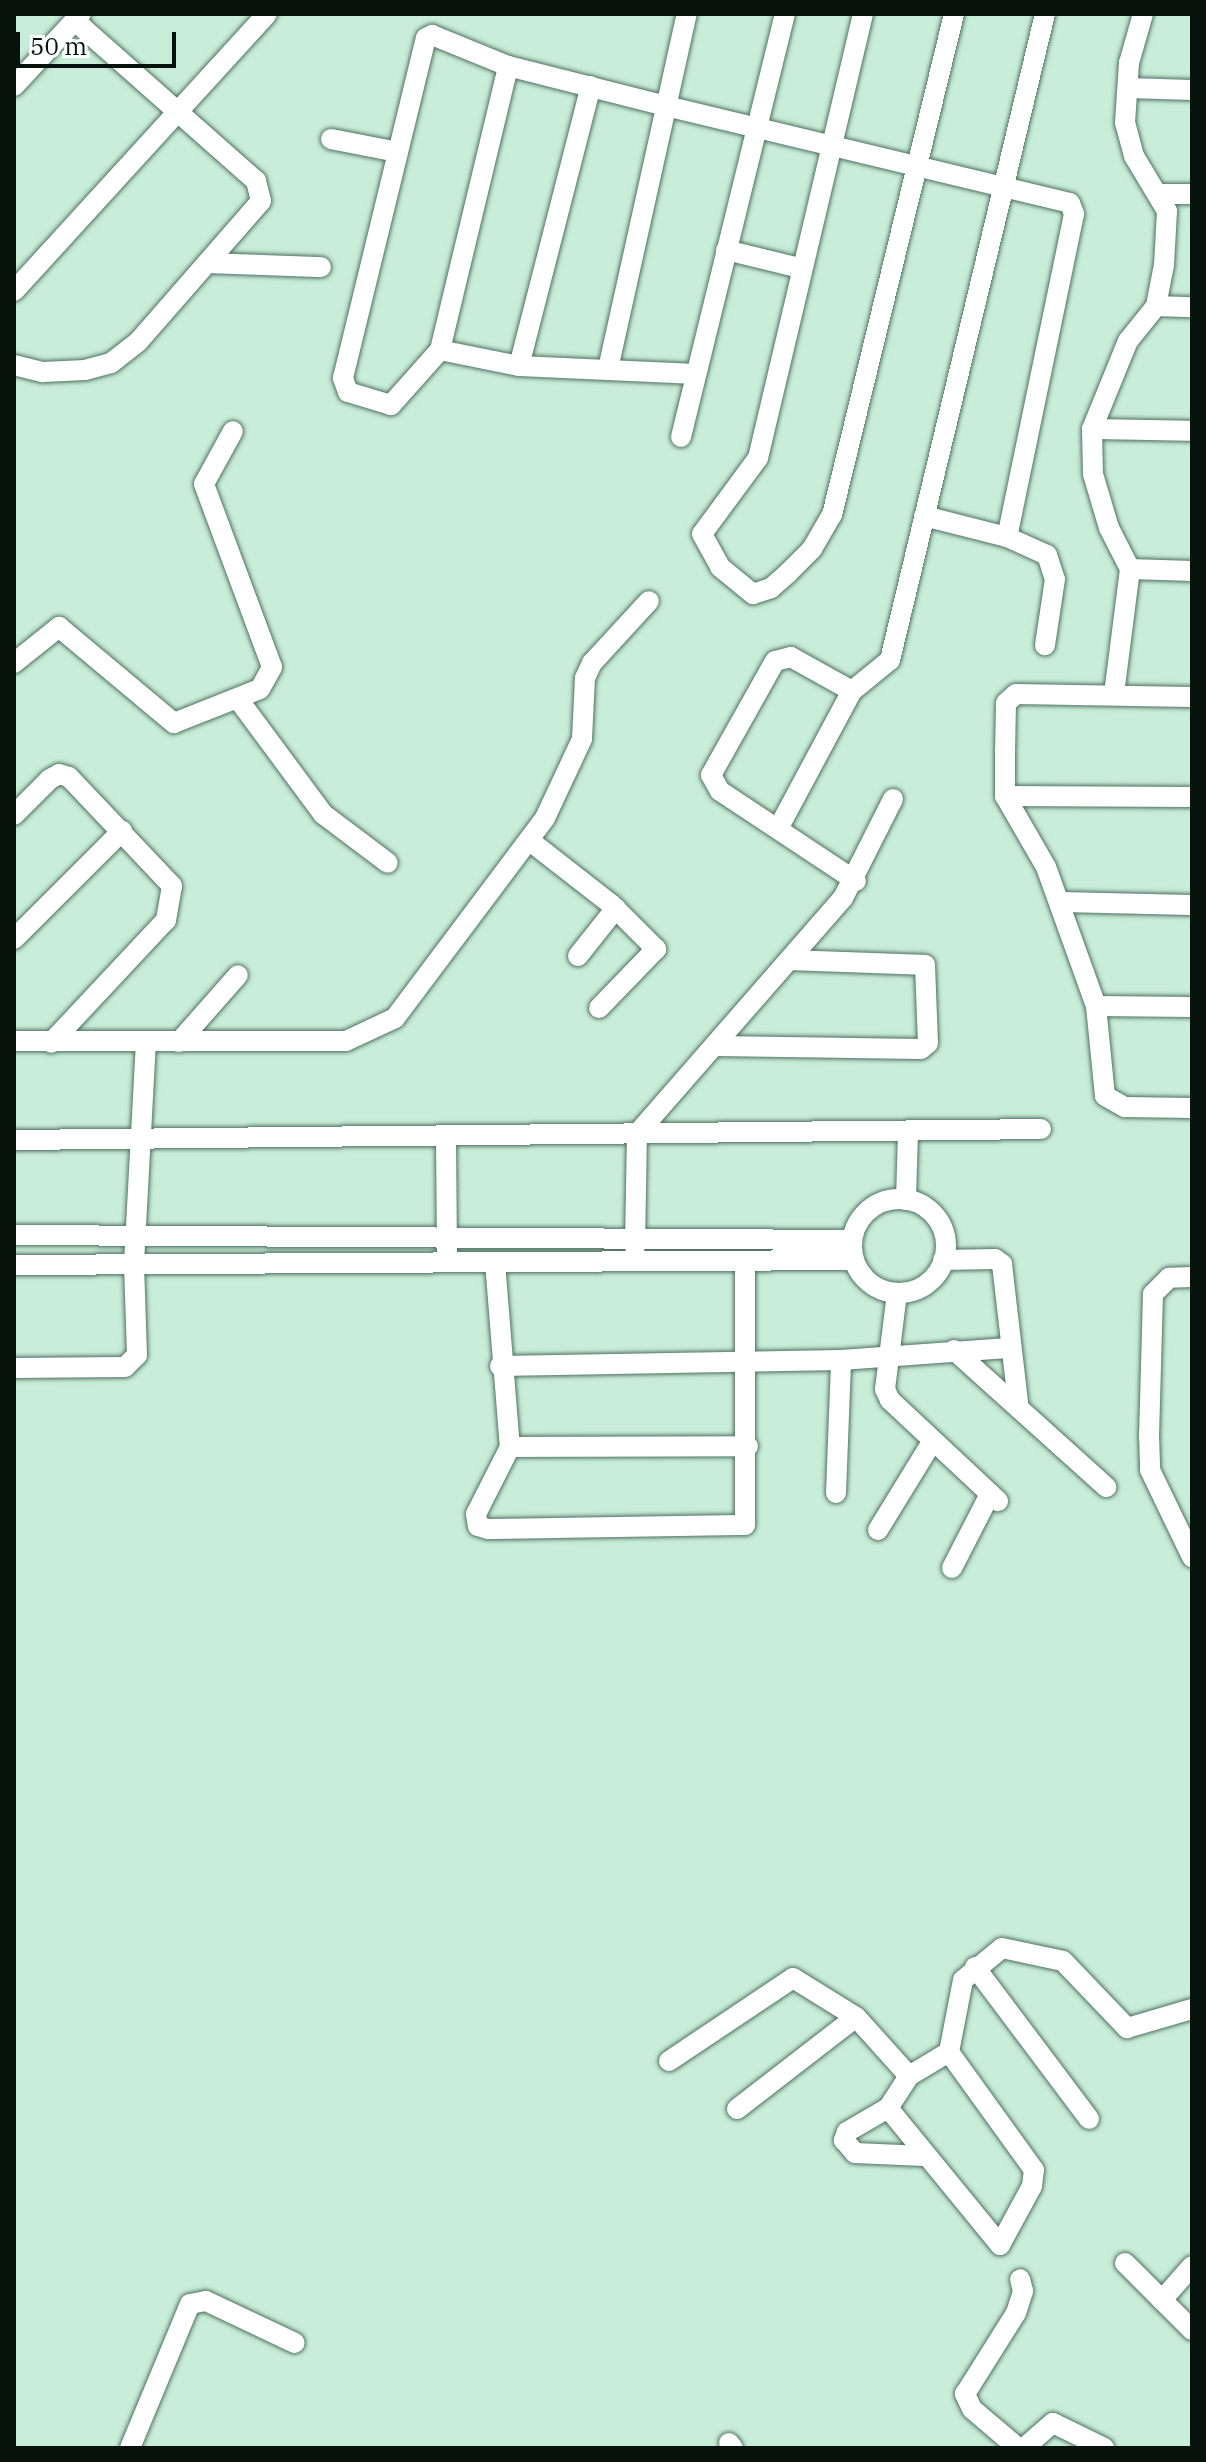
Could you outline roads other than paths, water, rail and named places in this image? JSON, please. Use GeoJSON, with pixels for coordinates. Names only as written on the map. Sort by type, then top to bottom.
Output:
{"type":"FeatureCollection","features":[{"type":"Feature","properties":{"kind":"street"},"geometry":{"type":"LineString","coordinates":[[14,291],[267,14]]}},
{"type":"Feature","properties":{"kind":"street"},"geometry":{"type":"LineString","coordinates":[[608,369],[687,14]]}},
{"type":"Feature","properties":{"kind":"street"},"geometry":{"type":"LineString","coordinates":[[681,437],[785,14]]}},
{"type":"Feature","properties":{"kind":"street"},"geometry":{"type":"LineString","coordinates":[[863,14],[800,268],[758,458],[702,534],[720,567],[753,594],[771,588],[788,573],[812,549],[832,515],[954,14]]}},
{"type":"Feature","properties":{"kind":"street"},"geometry":{"type":"LineString","coordinates":[[779,827],[852,691],[890,660],[1045,14]]}},
{"type":"Feature","properties":{"kind":"street"},"geometry":{"type":"LineString","coordinates":[[1114,694],[1130,569],[1109,528],[1093,474],[1092,429],[1128,341],[1156,306],[1167,229],[1159,194],[1127,139],[1128,88],[1143,14]]}},
{"type":"Feature","properties":{"kind":"street"},"geometry":{"type":"LineString","coordinates":[[14,86],[78,17],[263,192],[254,213],[210,263],[138,342],[111,363],[43,372],[14,365]]}},
{"type":"Feature","properties":{"kind":"street"},"geometry":{"type":"LineString","coordinates":[[508,66],[440,350],[391,405],[355,397],[344,387],[426,38],[432,35],[508,66],[916,167],[1066,200],[1074,209],[1007,537]]}},
{"type":"Feature","properties":{"kind":"street"},"geometry":{"type":"LineString","coordinates":[[519,366],[591,86]]}},
{"type":"Feature","properties":{"kind":"street"},"geometry":{"type":"LineString","coordinates":[[1128,88],[1192,90]]}},
{"type":"Feature","properties":{"kind":"street"},"geometry":{"type":"LineString","coordinates":[[331,139],[398,152]]}},
{"type":"Feature","properties":{"kind":"street"},"geometry":{"type":"LineString","coordinates":[[1159,194],[1192,194]]}},
{"type":"Feature","properties":{"kind":"street"},"geometry":{"type":"LineString","coordinates":[[726,250],[800,268]]}},
{"type":"Feature","properties":{"kind":"street"},"geometry":{"type":"LineString","coordinates":[[210,263],[321,267]]}},
{"type":"Feature","properties":{"kind":"street"},"geometry":{"type":"LineString","coordinates":[[1156,306],[1192,307]]}},
{"type":"Feature","properties":{"kind":"street"},"geometry":{"type":"LineString","coordinates":[[440,350],[519,366],[696,374]]}},
{"type":"Feature","properties":{"kind":"street"},"geometry":{"type":"LineString","coordinates":[[1092,429],[1192,431]]}},
{"type":"Feature","properties":{"kind":"street"},"geometry":{"type":"LineString","coordinates":[[14,663],[59,627],[166,719],[184,722],[260,689],[272,667],[204,484],[233,431]]}},
{"type":"Feature","properties":{"kind":"street"},"geometry":{"type":"LineString","coordinates":[[924,516],[1007,537],[1047,555],[1053,566],[1045,645]]}},
{"type":"Feature","properties":{"kind":"street"},"geometry":{"type":"LineString","coordinates":[[1130,569],[1192,571]]}},
{"type":"Feature","properties":{"kind":"street"},"geometry":{"type":"LineString","coordinates":[[14,1041],[346,1041],[395,1018],[530,841],[582,739],[585,678],[592,663],[649,601]]}},
{"type":"Feature","properties":{"kind":"street"},"geometry":{"type":"LineString","coordinates":[[852,691],[791,657],[775,661],[711,775],[716,787],[856,881]]}},
{"type":"Feature","properties":{"kind":"street"},"geometry":{"type":"LineString","coordinates":[[1192,697],[1029,693],[1010,698],[1005,796],[1060,902],[1096,1006],[1100,1074],[1112,1104],[1192,1108]]}},
{"type":"Feature","properties":{"kind":"street"},"geometry":{"type":"LineString","coordinates":[[238,699],[323,814],[388,863]]}},
{"type":"Feature","properties":{"kind":"street"},"geometry":{"type":"LineString","coordinates":[[14,815],[59,774],[69,777],[172,886],[166,920],[51,1043]]}},
{"type":"Feature","properties":{"kind":"street"},"geometry":{"type":"LineString","coordinates":[[1005,796],[1192,797]]}},
{"type":"Feature","properties":{"kind":"street"},"geometry":{"type":"LineString","coordinates":[[636,1263],[637,1134],[791,960],[856,881],[893,799]]}},
{"type":"Feature","properties":{"kind":"street"},"geometry":{"type":"LineString","coordinates":[[14,939],[122,831]]}},
{"type":"Feature","properties":{"kind":"street"},"geometry":{"type":"LineString","coordinates":[[530,841],[616,908],[656,949],[599,1008]]}},
{"type":"Feature","properties":{"kind":"street"},"geometry":{"type":"LineString","coordinates":[[1060,902],[1192,905]]}},
{"type":"Feature","properties":{"kind":"street"},"geometry":{"type":"LineString","coordinates":[[578,956],[616,908]]}},
{"type":"Feature","properties":{"kind":"street"},"geometry":{"type":"LineString","coordinates":[[715,1046],[921,1049],[928,1043],[925,965],[791,960]]}},
{"type":"Feature","properties":{"kind":"street"},"geometry":{"type":"LineString","coordinates":[[179,1042],[238,975]]}},
{"type":"Feature","properties":{"kind":"street"},"geometry":{"type":"LineString","coordinates":[[1096,1006],[1192,1007]]}},
{"type":"Feature","properties":{"kind":"street"},"geometry":{"type":"LineString","coordinates":[[14,1368],[125,1367],[134,1361],[138,1348],[134,1263],[138,1142],[146,1042]]}},
{"type":"Feature","properties":{"kind":"street"},"geometry":{"type":"LineString","coordinates":[[14,1140],[138,1142],[1041,1129]]}},
{"type":"Feature","properties":{"kind":"street"},"geometry":{"type":"LineString","coordinates":[[906,1200],[908,1131]]}},
{"type":"Feature","properties":{"kind":"street"},"geometry":{"type":"LineString","coordinates":[[446,1138],[447,1260]]}},
{"type":"Feature","properties":{"kind":"street"},"geometry":{"type":"LineString","coordinates":[[906,1200],[934,1213],[944,1231],[943,1260],[923,1287],[897,1293],[881,1290],[864,1279],[852,1250],[859,1220],[875,1205],[906,1200]]}},
{"type":"Feature","properties":{"kind":"street"},"geometry":{"type":"LineString","coordinates":[[14,1235],[448,1239],[635,1237],[852,1250]]}},
{"type":"Feature","properties":{"kind":"street"},"geometry":{"type":"LineString","coordinates":[[14,1265],[447,1260],[745,1262],[852,1250]]}},
{"type":"Feature","properties":{"kind":"street"},"geometry":{"type":"LineString","coordinates":[[943,1260],[1000,1262],[1018,1403]]}},
{"type":"Feature","properties":{"kind":"street"},"geometry":{"type":"LineString","coordinates":[[495,1262],[500,1366],[510,1447],[476,1514],[481,1528],[737,1529],[745,1525],[748,1512],[745,1262]]}},
{"type":"Feature","properties":{"kind":"street"},"geometry":{"type":"LineString","coordinates":[[1192,1277],[1169,1278],[1153,1294],[1149,1435],[1150,1470],[1192,1557]]}},
{"type":"Feature","properties":{"kind":"street"},"geometry":{"type":"LineString","coordinates":[[897,1293],[893,1355],[885,1389],[890,1400],[994,1498],[952,1568]]}},
{"type":"Feature","properties":{"kind":"street"},"geometry":{"type":"LineString","coordinates":[[500,1366],[841,1360],[1009,1348]]}},
{"type":"Feature","properties":{"kind":"street"},"geometry":{"type":"LineString","coordinates":[[954,1350],[1018,1403],[1106,1487]]}},
{"type":"Feature","properties":{"kind":"street"},"geometry":{"type":"LineString","coordinates":[[836,1493],[841,1360]]}},
{"type":"Feature","properties":{"kind":"street"},"geometry":{"type":"LineString","coordinates":[[878,1530],[932,1442]]}},
{"type":"Feature","properties":{"kind":"street"},"geometry":{"type":"LineString","coordinates":[[510,1447],[748,1446]]}},
{"type":"Feature","properties":{"kind":"street"},"geometry":{"type":"LineString","coordinates":[[888,2108],[924,2156],[1000,2245],[1032,2186],[1034,2170],[949,2052],[963,1980],[975,1967],[1002,1948],[1059,1959],[1127,2028],[1192,2009]]}},
{"type":"Feature","properties":{"kind":"street"},"geometry":{"type":"LineString","coordinates":[[975,1967],[1089,2119]]}},
{"type":"Feature","properties":{"kind":"street"},"geometry":{"type":"LineString","coordinates":[[669,2061],[793,1978],[856,2017],[909,2076]]}},
{"type":"Feature","properties":{"kind":"street"},"geometry":{"type":"LineString","coordinates":[[737,2109],[856,2017]]}},
{"type":"Feature","properties":{"kind":"street"},"geometry":{"type":"LineString","coordinates":[[924,2156],[855,2153],[846,2146],[847,2132],[888,2108],[909,2076],[949,2052]]}},
{"type":"Feature","properties":{"kind":"street"},"geometry":{"type":"LineString","coordinates":[[1125,2263],[1192,2330]]}},
{"type":"Feature","properties":{"kind":"street"},"geometry":{"type":"LineString","coordinates":[[1162,2300],[1192,2266]]}},
{"type":"Feature","properties":{"kind":"street"},"geometry":{"type":"LineString","coordinates":[[1018,2448],[972,2409],[965,2394],[1016,2313],[1023,2291],[1020,2279]]}},
{"type":"Feature","properties":{"kind":"street"},"geometry":{"type":"LineString","coordinates":[[130,2448],[190,2304],[206,2301],[295,2343]]}},
{"type":"Feature","properties":{"kind":"street"},"geometry":{"type":"LineString","coordinates":[[1024,2448],[1053,2423],[1104,2448]]}}]}
